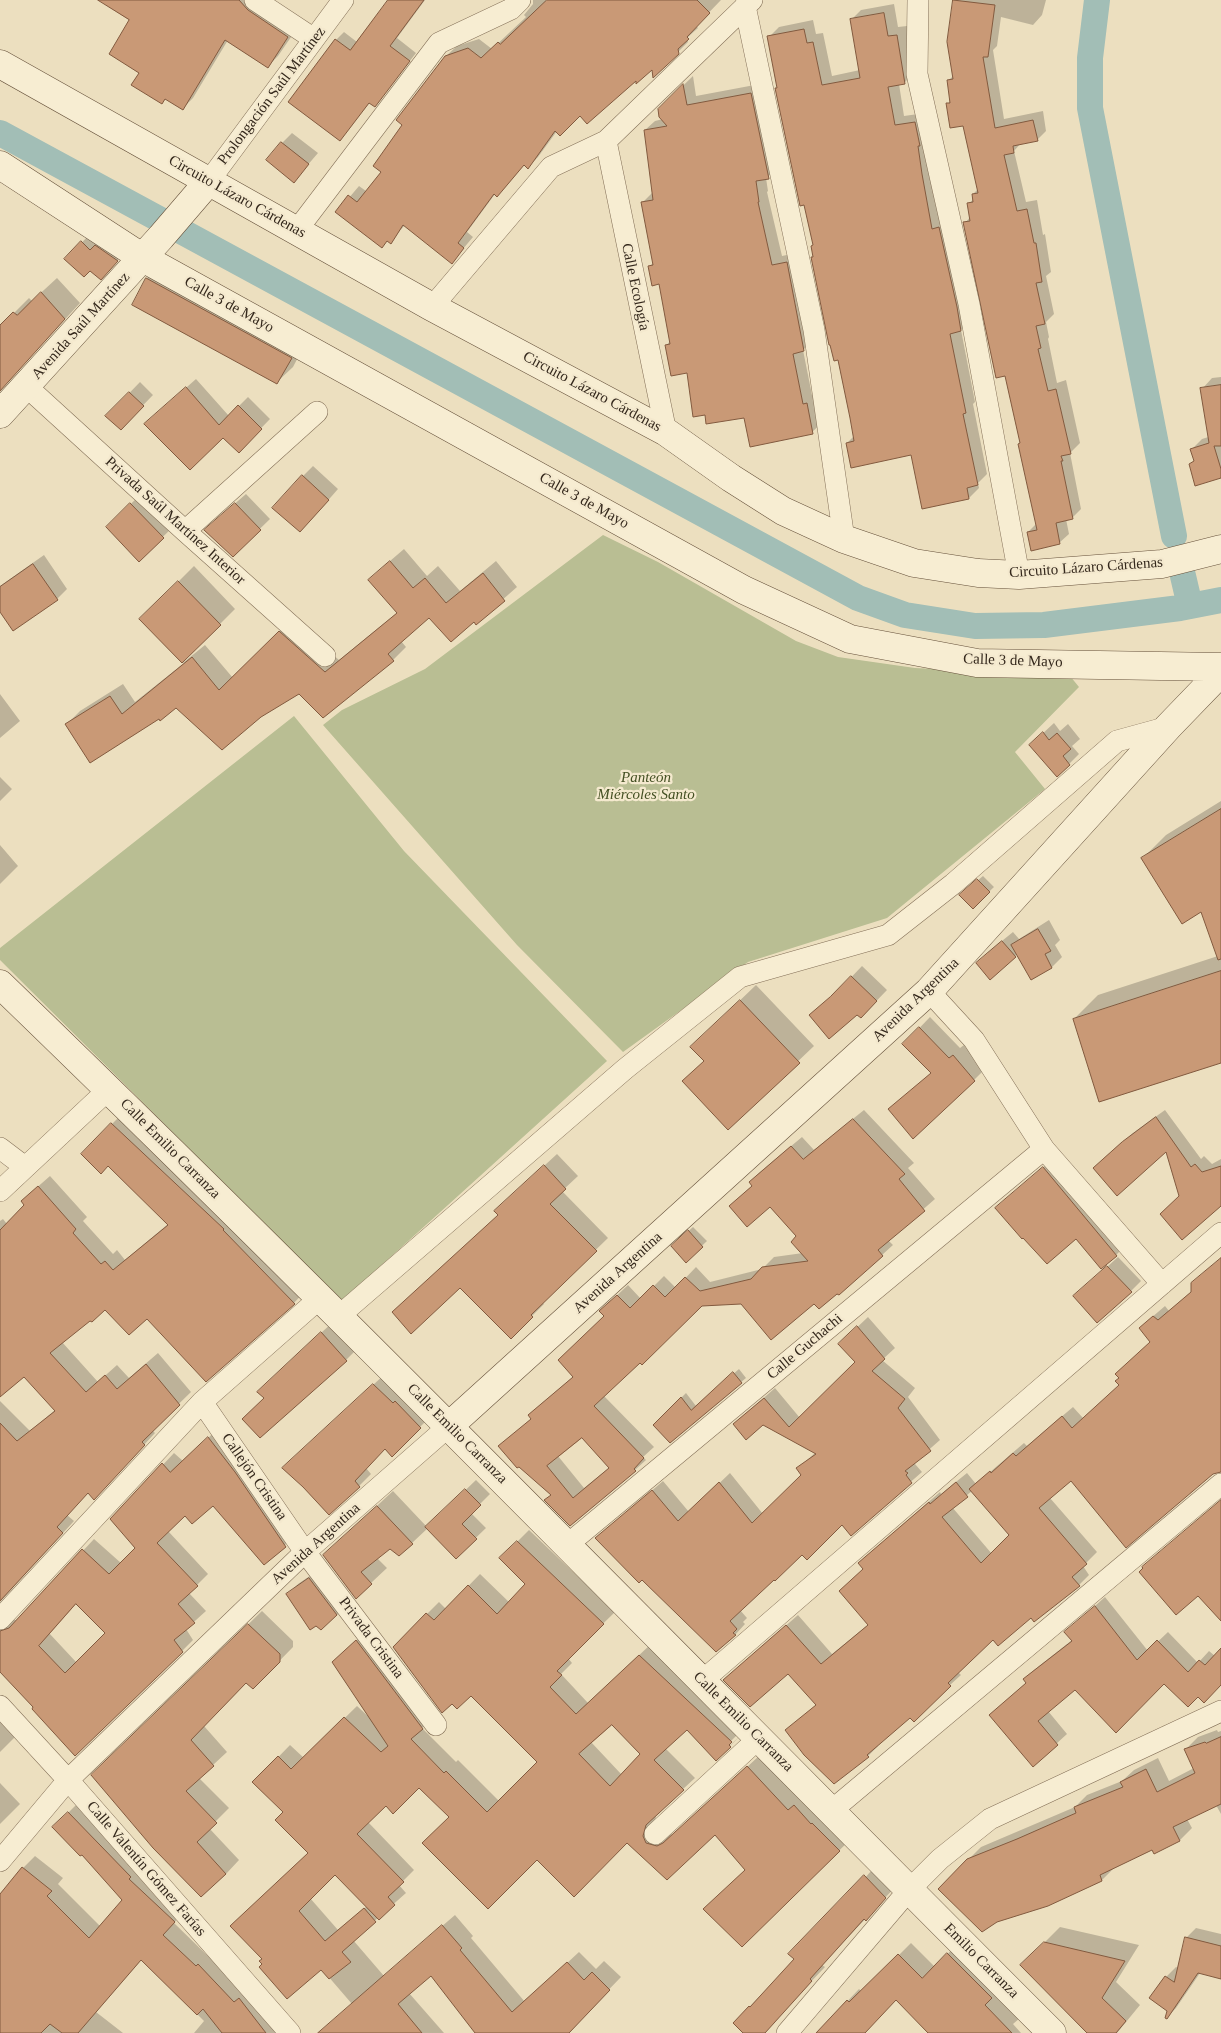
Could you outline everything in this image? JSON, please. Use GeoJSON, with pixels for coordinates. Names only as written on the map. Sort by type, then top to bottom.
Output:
{"type":"FeatureCollection","features":[{"type":"Feature","properties":{"kind":"street"},"geometry":{"type":"LineString","coordinates":[[255,0],[314,39]]}},
{"type":"Feature","properties":{"kind":"street","name":"Prolongación Saúl Martínez"},"geometry":{"type":"LineString","coordinates":[[161,237],[209,180],[343,0]]}},
{"type":"Feature","properties":{"kind":"street"},"geometry":{"type":"LineString","coordinates":[[297,230],[439,43],[511,9],[520,0]]}},
{"type":"Feature","properties":{"kind":"street"},"geometry":{"type":"LineString","coordinates":[[918,0],[917,74],[969,304],[1019,575]]}},
{"type":"Feature","properties":{"kind":"street"},"geometry":{"type":"LineString","coordinates":[[432,307],[552,166],[606,142],[749,3]]}},
{"type":"Feature","properties":{"kind":"street"},"geometry":{"type":"LineString","coordinates":[[749,3],[814,330],[844,539]]}},
{"type":"Feature","properties":{"kind":"street","name":"Circuito Lázaro Cárdenas"},"geometry":{"type":"LineString","coordinates":[[0,64],[432,307],[666,432],[731,478],[784,511],[844,539],[914,563],[978,573],[1019,575],[1162,564],[1209,552]]}},
{"type":"Feature","properties":{"kind":"street","name":"Calle Ecología"},"geometry":{"type":"LineString","coordinates":[[606,142],[666,432]]}},
{"type":"Feature","properties":{"kind":"street","name":"Calle 3 de Mayo"},"geometry":{"type":"LineString","coordinates":[[0,165],[143,258],[744,590],[850,639],[977,663],[1221,667]]}},
{"type":"Feature","properties":{"kind":"street","name":"Avenida Saúl Martínez"},"geometry":{"type":"LineString","coordinates":[[0,414],[161,237]]}},
{"type":"Feature","properties":{"kind":"street","name":"Privada Saúl Martínez Interior"},"geometry":{"type":"LineString","coordinates":[[26,386],[325,656]]}},
{"type":"Feature","properties":{"kind":"street"},"geometry":{"type":"LineString","coordinates":[[185,531],[317,412]]}},
{"type":"Feature","properties":{"kind":"street","name":"Avenida Argentina"},"geometry":{"type":"LineString","coordinates":[[0,1861],[68,1780],[305,1552],[449,1426],[929,991],[1168,727],[1221,672]]}},
{"type":"Feature","properties":{"kind":"street"},"geometry":{"type":"LineString","coordinates":[[0,1618],[202,1402],[329,1307],[740,977],[888,935],[953,884],[1117,741],[1168,727]]}},
{"type":"Feature","properties":{"kind":"street","name":"Calle Emilio Carranza"},"geometry":{"type":"LineString","coordinates":[[0,984],[109,1089],[449,1426],[909,1890]]}},
{"type":"Feature","properties":{"kind":"street"},"geometry":{"type":"LineString","coordinates":[[929,991],[974,1040],[1044,1149],[1162,1284]]}},
{"type":"Feature","properties":{"kind":"street"},"geometry":{"type":"LineString","coordinates":[[0,1191],[109,1089]]}},
{"type":"Feature","properties":{"kind":"street"},"geometry":{"type":"LineString","coordinates":[[0,1148],[25,1167]]}},
{"type":"Feature","properties":{"kind":"street","name":"Calle Guchachi"},"geometry":{"type":"LineString","coordinates":[[567,1545],[1044,1149]]}},
{"type":"Feature","properties":{"kind":"street"},"geometry":{"type":"LineString","coordinates":[[702,1680],[1221,1233]]}},
{"type":"Feature","properties":{"kind":"street","name":"Callejón Cristina"},"geometry":{"type":"LineString","coordinates":[[202,1402],[305,1552]]}},
{"type":"Feature","properties":{"kind":"street"},"geometry":{"type":"LineString","coordinates":[[831,1811],[1221,1484]]}},
{"type":"Feature","properties":{"kind":"street","name":"Privada Cristina"},"geometry":{"type":"LineString","coordinates":[[305,1552],[436,1724]]}},
{"type":"Feature","properties":{"kind":"street","name":"Calle Valentín Gómez Farías"},"geometry":{"type":"LineString","coordinates":[[0,1706],[68,1780],[285,2032]]}},
{"type":"Feature","properties":{"kind":"street"},"geometry":{"type":"LineString","coordinates":[[787,2033],[909,1890],[940,1858],[990,1819],[1221,1711]]}},
{"type":"Feature","properties":{"kind":"street"},"geometry":{"type":"LineString","coordinates":[[655,1834],[759,1738]]}},
{"type":"Feature","properties":{"kind":"street","name":"Emilio Carranza"},"geometry":{"type":"LineString","coordinates":[[909,1890],[1052,2033]]}},
{"type":"Feature","properties":{"kind":"green space","name":"Panteón Miércoles Santo"},"geometry":{"type":"Polygon","coordinates":[[[603,535],[658,562],[796,641],[838,657],[915,668],[1070,676],[1079,687],[1015,752],[1045,789],[887,918],[748,962],[623,1052],[517,945],[323,725],[342,710],[425,669],[603,535]]]}},
{"type":"Feature","properties":{"kind":"green space"},"geometry":{"type":"Polygon","coordinates":[[[294,716],[404,851],[607,1061],[342,1301],[0,960],[0,948],[294,716]]]}},
{"type":"Feature","properties":{"kind":"building"},"geometry":{"type":"Polygon","coordinates":[[[98,0],[239,0],[248,10],[288,37],[268,68],[225,40],[183,110],[165,99],[162,104],[131,85],[139,73],[109,54],[129,20],[98,0]]]}},
{"type":"Feature","properties":{"kind":"building"},"geometry":{"type":"Polygon","coordinates":[[[388,0],[424,0],[390,46],[410,61],[375,107],[369,103],[340,141],[288,102],[335,39],[350,50],[388,0]]]}},
{"type":"Feature","properties":{"kind":"building"},"geometry":{"type":"Polygon","coordinates":[[[547,0],[697,0],[710,13],[687,37],[689,39],[678,49],[679,54],[653,78],[652,70],[636,84],[636,81],[587,124],[580,116],[560,136],[555,131],[528,169],[524,165],[497,197],[494,194],[458,243],[464,248],[452,264],[403,225],[391,244],[387,241],[382,248],[335,212],[348,195],[357,202],[381,172],[373,166],[402,125],[396,120],[445,56],[468,48],[481,58],[498,42],[500,44],[547,0]]]}},
{"type":"Feature","properties":{"kind":"building"},"geometry":{"type":"Polygon","coordinates":[[[953,0],[995,5],[988,57],[983,57],[995,128],[1033,120],[1038,141],[1013,146],[1014,153],[1004,155],[1017,211],[1027,209],[1034,243],[1036,243],[1042,282],[1036,283],[1045,324],[1036,326],[1041,348],[1038,349],[1048,391],[1056,389],[1071,454],[1061,456],[1063,461],[1061,461],[1073,519],[1056,523],[1060,544],[1031,551],[1027,532],[1037,530],[1018,444],[1020,443],[1005,376],[996,378],[963,222],[970,221],[967,203],[973,202],[972,194],[978,193],[963,126],[950,128],[946,103],[950,103],[947,80],[953,79],[947,42],[953,0]]]}},
{"type":"Feature","properties":{"kind":"building"},"geometry":{"type":"Polygon","coordinates":[[[884,13],[888,36],[897,35],[905,84],[888,87],[895,125],[915,122],[932,229],[939,227],[957,307],[961,331],[950,334],[966,413],[963,414],[978,485],[967,488],[969,499],[922,509],[911,455],[851,468],[846,443],[854,441],[850,418],[838,360],[834,361],[829,345],[811,257],[813,257],[811,246],[813,245],[804,205],[800,206],[775,88],[777,88],[767,36],[804,29],[807,43],[813,42],[822,85],[860,78],[850,19],[884,13]]]}},
{"type":"Feature","properties":{"kind":"building"},"geometry":{"type":"Polygon","coordinates":[[[683,84],[687,105],[751,93],[769,179],[756,181],[758,202],[772,265],[787,262],[804,351],[793,354],[803,404],[807,403],[813,434],[750,447],[744,418],[706,424],[705,415],[693,417],[687,373],[671,376],[665,345],[670,344],[659,284],[652,286],[648,266],[653,265],[641,202],[653,200],[644,130],[667,126],[659,117],[658,109],[683,84]]]}},
{"type":"Feature","properties":{"kind":"building"},"geometry":{"type":"Polygon","coordinates":[[[281,142],[309,164],[294,183],[266,160],[281,142]]]}},
{"type":"Feature","properties":{"kind":"building"},"geometry":{"type":"Polygon","coordinates":[[[81,241],[90,250],[95,245],[118,261],[101,280],[90,271],[84,277],[64,259],[81,241]]]}},
{"type":"Feature","properties":{"kind":"building"},"geometry":{"type":"Polygon","coordinates":[[[146,278],[292,358],[277,384],[132,305],[146,278]]]}},
{"type":"Feature","properties":{"kind":"building"},"geometry":{"type":"Polygon","coordinates":[[[41,292],[65,319],[0,391],[0,325],[13,312],[17,315],[41,292]]]}},
{"type":"Feature","properties":{"kind":"building"},"geometry":{"type":"Polygon","coordinates":[[[1221,385],[1221,446],[1214,446],[1221,469],[1221,478],[1195,486],[1189,464],[1194,461],[1190,449],[1209,443],[1200,388],[1221,385]]]}},
{"type":"Feature","properties":{"kind":"building"},"geometry":{"type":"Polygon","coordinates":[[[186,387],[219,425],[238,405],[262,429],[239,453],[223,438],[190,470],[144,424],[186,387]]]}},
{"type":"Feature","properties":{"kind":"building"},"geometry":{"type":"Polygon","coordinates":[[[129,392],[144,406],[121,430],[105,416],[129,392]]]}},
{"type":"Feature","properties":{"kind":"building"},"geometry":{"type":"Polygon","coordinates":[[[302,475],[329,500],[300,532],[272,508],[302,475]]]}},
{"type":"Feature","properties":{"kind":"building"},"geometry":{"type":"Polygon","coordinates":[[[130,503],[164,538],[139,562],[106,527],[130,503]]]}},
{"type":"Feature","properties":{"kind":"building"},"geometry":{"type":"Polygon","coordinates":[[[235,503],[261,530],[233,557],[204,530],[235,503]]]}},
{"type":"Feature","properties":{"kind":"building"},"geometry":{"type":"Polygon","coordinates":[[[390,561],[413,588],[425,578],[446,603],[483,573],[505,601],[476,625],[474,622],[451,642],[429,618],[388,654],[394,661],[323,718],[299,694],[261,717],[222,750],[176,708],[160,721],[159,719],[90,763],[65,724],[110,696],[122,714],[192,657],[219,690],[279,631],[325,672],[397,613],[368,580],[390,561]]]}},
{"type":"Feature","properties":{"kind":"building"},"geometry":{"type":"Polygon","coordinates":[[[33,564],[58,600],[13,631],[0,612],[0,587],[33,564]]]}},
{"type":"Feature","properties":{"kind":"building"},"geometry":{"type":"Polygon","coordinates":[[[178,581],[221,625],[182,663],[139,619],[178,581]]]}},
{"type":"Feature","properties":{"kind":"building"},"geometry":{"type":"Polygon","coordinates":[[[1043,732],[1049,740],[1057,733],[1071,749],[1063,756],[1070,765],[1057,777],[1029,745],[1043,732]]]}},
{"type":"Feature","properties":{"kind":"building"},"geometry":{"type":"Polygon","coordinates":[[[1221,809],[1221,959],[1218,960],[1201,912],[1182,924],[1141,858],[1221,809]]]}},
{"type":"Feature","properties":{"kind":"building"},"geometry":{"type":"Polygon","coordinates":[[[977,879],[990,892],[973,909],[959,895],[977,879]]]}},
{"type":"Feature","properties":{"kind":"building"},"geometry":{"type":"Polygon","coordinates":[[[1038,929],[1051,951],[1045,954],[1052,968],[1031,980],[1011,945],[1038,929]]]}},
{"type":"Feature","properties":{"kind":"building"},"geometry":{"type":"Polygon","coordinates":[[[1002,941],[1016,957],[990,980],[976,963],[1002,941]]]}},
{"type":"Feature","properties":{"kind":"building"},"geometry":{"type":"Polygon","coordinates":[[[1221,971],[1221,1063],[1099,1102],[1073,1019],[1221,971]]]}},
{"type":"Feature","properties":{"kind":"building"},"geometry":{"type":"Polygon","coordinates":[[[851,976],[877,1001],[861,1018],[857,1015],[829,1039],[809,1015],[851,976]]]}},
{"type":"Feature","properties":{"kind":"building"},"geometry":{"type":"Polygon","coordinates":[[[740,1000],[800,1063],[728,1130],[682,1081],[704,1061],[690,1047],[740,1000]]]}},
{"type":"Feature","properties":{"kind":"building"},"geometry":{"type":"Polygon","coordinates":[[[919,1027],[949,1058],[953,1055],[975,1081],[913,1139],[888,1109],[931,1073],[902,1044],[919,1027]]]}},
{"type":"Feature","properties":{"kind":"building"},"geometry":{"type":"Polygon","coordinates":[[[1156,1117],[1191,1167],[1195,1164],[1202,1172],[1221,1166],[1221,1206],[1182,1240],[1160,1214],[1179,1196],[1166,1152],[1117,1196],[1093,1168],[1122,1142],[1156,1117]]]}},
{"type":"Feature","properties":{"kind":"building"},"geometry":{"type":"Polygon","coordinates":[[[853,1119],[905,1174],[899,1179],[925,1211],[878,1250],[883,1256],[839,1295],[837,1294],[819,1309],[814,1304],[771,1340],[741,1304],[702,1306],[642,1365],[640,1363],[594,1406],[644,1458],[634,1469],[636,1471],[570,1526],[544,1500],[551,1495],[519,1467],[517,1468],[498,1446],[531,1419],[528,1415],[573,1377],[558,1360],[604,1316],[599,1311],[617,1295],[630,1308],[653,1285],[665,1297],[685,1277],[700,1291],[751,1279],[762,1267],[808,1261],[791,1242],[796,1236],[770,1207],[747,1227],[729,1206],[752,1186],[749,1182],[791,1146],[803,1159],[853,1119]],[[582,1438],[547,1466],[573,1498],[609,1468],[582,1438]]]}},
{"type":"Feature","properties":{"kind":"building"},"geometry":{"type":"Polygon","coordinates":[[[111,1123],[224,1229],[295,1304],[206,1382],[147,1319],[129,1335],[105,1310],[50,1353],[86,1392],[105,1375],[117,1389],[146,1364],[180,1405],[142,1442],[145,1445],[94,1500],[88,1493],[57,1527],[63,1533],[0,1601],[0,1423],[17,1441],[55,1411],[24,1377],[0,1397],[0,1230],[24,1205],[21,1201],[38,1186],[76,1229],[73,1233],[101,1264],[105,1261],[113,1270],[168,1225],[108,1166],[101,1174],[81,1154],[111,1123]]]}},
{"type":"Feature","properties":{"kind":"building"},"geometry":{"type":"Polygon","coordinates":[[[544,1165],[566,1189],[550,1204],[597,1251],[531,1315],[533,1317],[511,1339],[460,1288],[411,1334],[392,1312],[498,1215],[494,1211],[544,1165]]]}},
{"type":"Feature","properties":{"kind":"building"},"geometry":{"type":"Polygon","coordinates":[[[1043,1167],[1117,1256],[1101,1269],[1076,1239],[1047,1264],[995,1208],[1043,1167]]]}},
{"type":"Feature","properties":{"kind":"building"},"geometry":{"type":"Polygon","coordinates":[[[688,1230],[703,1247],[686,1263],[671,1246],[688,1230]]]}},
{"type":"Feature","properties":{"kind":"building"},"geometry":{"type":"Polygon","coordinates":[[[1221,1258],[1221,1472],[1213,1474],[1126,1548],[1071,1481],[1039,1508],[1087,1564],[1072,1577],[1080,1586],[1034,1622],[1031,1618],[998,1646],[993,1640],[948,1683],[951,1686],[914,1722],[910,1718],[867,1755],[869,1757],[834,1784],[804,1755],[785,1730],[816,1705],[788,1674],[750,1707],[723,1680],[786,1625],[821,1664],[868,1625],[839,1591],[863,1569],[858,1563],[929,1502],[930,1504],[956,1482],[968,1497],[942,1517],[981,1563],[1009,1535],[969,1489],[990,1471],[991,1473],[1013,1453],[1016,1456],[1062,1416],[1072,1428],[1119,1385],[1115,1381],[1119,1378],[1115,1374],[1150,1342],[1139,1328],[1153,1316],[1158,1320],[1191,1292],[1191,1283],[1221,1258]]]}},
{"type":"Feature","properties":{"kind":"building"},"geometry":{"type":"Polygon","coordinates":[[[1107,1266],[1132,1292],[1097,1323],[1073,1296],[1107,1266]]]}},
{"type":"Feature","properties":{"kind":"building"},"geometry":{"type":"Polygon","coordinates":[[[857,1326],[885,1359],[872,1371],[905,1399],[898,1408],[931,1451],[905,1471],[908,1473],[906,1475],[912,1483],[851,1536],[842,1525],[807,1560],[802,1555],[730,1621],[737,1629],[733,1633],[736,1635],[716,1652],[642,1580],[639,1583],[595,1538],[652,1490],[678,1521],[719,1482],[752,1523],[801,1475],[796,1468],[816,1454],[763,1425],[746,1440],[733,1424],[764,1398],[789,1427],[855,1362],[838,1344],[857,1326]]]}},
{"type":"Feature","properties":{"kind":"building"},"geometry":{"type":"Polygon","coordinates":[[[321,1332],[347,1361],[260,1438],[242,1419],[264,1398],[257,1392],[321,1332]]]}},
{"type":"Feature","properties":{"kind":"building"},"geometry":{"type":"Polygon","coordinates":[[[733,1372],[742,1383],[670,1443],[653,1425],[681,1397],[691,1410],[733,1372]]]}},
{"type":"Feature","properties":{"kind":"building"},"geometry":{"type":"Polygon","coordinates":[[[373,1384],[393,1403],[395,1401],[421,1428],[392,1457],[385,1449],[355,1481],[360,1487],[329,1515],[282,1468],[373,1384]]]}},
{"type":"Feature","properties":{"kind":"building"},"geometry":{"type":"Polygon","coordinates":[[[208,1437],[235,1472],[286,1547],[264,1565],[213,1506],[192,1524],[185,1516],[157,1543],[198,1586],[178,1604],[195,1623],[174,1640],[183,1652],[75,1756],[0,1672],[0,1631],[9,1628],[82,1549],[109,1574],[135,1548],[110,1519],[162,1463],[170,1472],[208,1437]],[[76,1604],[39,1646],[65,1673],[105,1633],[76,1604]]]}},
{"type":"Feature","properties":{"kind":"building"},"geometry":{"type":"Polygon","coordinates":[[[465,1489],[481,1505],[462,1524],[477,1539],[456,1559],[425,1527],[465,1489]]]}},
{"type":"Feature","properties":{"kind":"building"},"geometry":{"type":"Polygon","coordinates":[[[1221,1500],[1221,1621],[1198,1596],[1176,1615],[1139,1572],[1142,1567],[1221,1500]]]}},
{"type":"Feature","properties":{"kind":"building"},"geometry":{"type":"Polygon","coordinates":[[[377,1506],[413,1544],[399,1556],[390,1549],[361,1572],[372,1584],[356,1599],[323,1555],[377,1506]]]}},
{"type":"Feature","properties":{"kind":"building"},"geometry":{"type":"Polygon","coordinates":[[[517,1541],[604,1624],[557,1671],[562,1675],[550,1687],[576,1714],[639,1655],[732,1742],[729,1745],[731,1747],[716,1761],[687,1730],[654,1760],[684,1790],[646,1825],[643,1836],[646,1843],[657,1846],[663,1843],[747,1766],[788,1810],[794,1805],[840,1851],[742,1947],[703,1909],[745,1870],[715,1835],[667,1880],[627,1843],[574,1897],[537,1860],[488,1909],[422,1843],[449,1817],[419,1788],[393,1814],[386,1806],[357,1834],[404,1882],[388,1897],[395,1905],[379,1920],[335,1875],[299,1911],[325,1941],[364,1908],[376,1922],[342,1952],[351,1962],[329,1979],[321,1970],[287,1999],[259,1967],[262,1964],[259,1961],[262,1959],[230,1926],[308,1853],[275,1820],[283,1812],[252,1782],[278,1756],[291,1769],[344,1717],[381,1752],[388,1746],[332,1662],[356,1640],[423,1729],[411,1739],[444,1773],[446,1771],[487,1812],[537,1762],[471,1696],[457,1709],[452,1704],[442,1713],[393,1647],[426,1613],[434,1620],[468,1585],[497,1614],[525,1584],[499,1558],[517,1541]],[[612,1725],[579,1754],[610,1786],[640,1754],[612,1725]]]}},
{"type":"Feature","properties":{"kind":"building"},"geometry":{"type":"Polygon","coordinates":[[[309,1578],[337,1615],[321,1630],[316,1626],[310,1630],[286,1594],[309,1578]]]}},
{"type":"Feature","properties":{"kind":"building"},"geometry":{"type":"Polygon","coordinates":[[[1095,1606],[1137,1660],[1157,1640],[1188,1672],[1199,1660],[1205,1665],[1221,1648],[1221,1685],[1204,1703],[1198,1697],[1188,1707],[1164,1684],[1116,1733],[1075,1690],[1038,1721],[1058,1745],[1033,1767],[989,1715],[1026,1683],[1023,1679],[1072,1641],[1064,1632],[1095,1606]]]}},
{"type":"Feature","properties":{"kind":"building"},"geometry":{"type":"Polygon","coordinates":[[[248,1624],[280,1654],[280,1662],[253,1689],[246,1683],[191,1740],[214,1766],[186,1791],[217,1823],[197,1842],[226,1874],[201,1897],[153,1848],[91,1775],[248,1624]]]}},
{"type":"Feature","properties":{"kind":"building"},"geometry":{"type":"Polygon","coordinates":[[[1221,1737],[1221,1804],[1173,1827],[1180,1841],[1154,1854],[1152,1850],[1100,1875],[1102,1881],[1048,1906],[997,1922],[982,1932],[938,1889],[967,1859],[1076,1813],[1074,1807],[1123,1787],[1120,1782],[1146,1769],[1157,1792],[1195,1773],[1184,1749],[1221,1737]]]}},
{"type":"Feature","properties":{"kind":"building"},"geometry":{"type":"Polygon","coordinates":[[[68,1812],[131,1877],[129,1879],[175,1922],[163,1935],[196,1966],[198,1964],[234,2002],[239,1998],[266,2033],[222,2033],[203,2009],[197,2015],[141,1960],[78,2033],[62,2033],[50,2024],[41,2033],[0,2033],[0,1894],[22,1867],[52,1891],[47,1896],[89,1938],[122,1900],[82,1855],[80,1856],[52,1827],[68,1812]]]}},
{"type":"Feature","properties":{"kind":"building"},"geometry":{"type":"Polygon","coordinates":[[[864,1875],[886,1898],[866,1921],[864,1919],[810,1979],[812,1981],[765,2033],[743,2033],[733,2023],[794,1959],[788,1954],[864,1875]]]}},
{"type":"Feature","properties":{"kind":"building"},"geometry":{"type":"Polygon","coordinates":[[[442,1925],[462,1948],[460,1950],[512,2012],[567,1962],[584,1980],[592,1972],[610,1990],[569,2033],[475,2033],[431,1976],[398,2004],[422,2033],[318,2033],[442,1925]]]}},
{"type":"Feature","properties":{"kind":"building"},"geometry":{"type":"Polygon","coordinates":[[[1185,1937],[1221,1946],[1221,1979],[1198,1973],[1167,2019],[1165,2018],[1167,2011],[1149,1998],[1165,1976],[1174,1982],[1185,1937]]]}},
{"type":"Feature","properties":{"kind":"building"},"geometry":{"type":"Polygon","coordinates":[[[1044,1942],[1125,1961],[1102,1998],[1126,2021],[1116,2033],[1087,2033],[1020,1965],[1044,1942]]]}},
{"type":"Feature","properties":{"kind":"building"},"geometry":{"type":"Polygon","coordinates":[[[947,1953],[992,1998],[985,2005],[1012,2033],[928,2033],[896,2000],[865,2033],[816,2033],[847,2000],[849,2002],[898,1954],[922,1978],[947,1953]]]}},
{"type":"Feature","properties":{"kind":"waterway"},"geometry":{"type":"LineString","coordinates":[[1097,0],[1090,58],[1090,108],[1174,536]]}},
{"type":"Feature","properties":{"kind":"waterway"},"geometry":{"type":"LineString","coordinates":[[0,133],[858,598],[905,615],[975,626],[1044,625],[1180,608],[1221,600]]}},
{"type":"Feature","properties":{"kind":"waterway"},"geometry":{"type":"LineString","coordinates":[[1183,576],[1190,606]]}}]}
